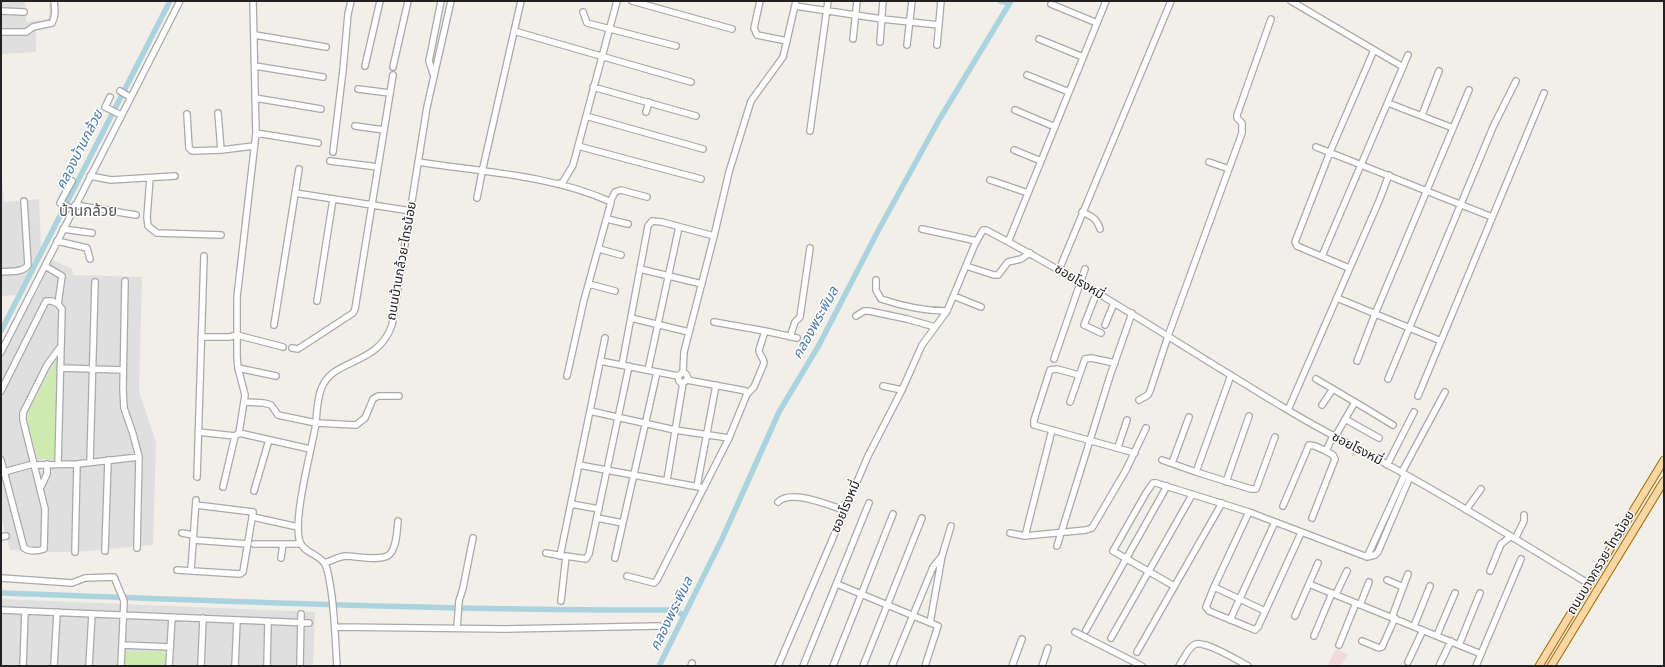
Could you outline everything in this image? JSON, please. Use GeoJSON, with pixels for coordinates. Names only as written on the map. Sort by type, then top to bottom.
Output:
{"type":"FeatureCollection","features":[{"type":"Feature","properties":{"kind":"main road","name":"ถนนบางกรวย-ไทรน้อย"},"geometry":{"type":"LineString","coordinates":[[1539,666],[1664,460]]}},
{"type":"Feature","properties":{"kind":"main road","name":"ถนนบางกรวย-ไทรน้อย"},"geometry":{"type":"LineString","coordinates":[[1551,666],[1664,481]]}},
{"type":"Feature","properties":{"kind":"street"},"geometry":{"type":"LineString","coordinates":[[1,32],[26,32],[33,27],[52,23],[55,11],[54,1]]}},
{"type":"Feature","properties":{"kind":"street"},"geometry":{"type":"LineString","coordinates":[[1,352],[63,230],[72,207],[90,176],[120,114],[180,1]]}},
{"type":"Feature","properties":{"kind":"street"},"geometry":{"type":"LineString","coordinates":[[223,487],[245,402],[244,389],[238,368],[237,297],[256,133],[255,35],[253,1]]}},
{"type":"Feature","properties":{"kind":"street"},"geometry":{"type":"LineString","coordinates":[[333,152],[348,14],[351,1]]}},
{"type":"Feature","properties":{"kind":"street"},"geometry":{"type":"LineString","coordinates":[[365,66],[380,1]]}},
{"type":"Feature","properties":{"kind":"street"},"geometry":{"type":"LineString","coordinates":[[393,66],[408,1]]}},
{"type":"Feature","properties":{"kind":"street"},"geometry":{"type":"LineString","coordinates":[[434,76],[429,61],[441,1]]}},
{"type":"Feature","properties":{"kind":"street","name":"ถนนบ้านกล้วย-ไทรน้อย"},"geometry":{"type":"LineString","coordinates":[[300,544],[298,527],[320,392],[328,376],[375,350],[386,338],[389,332],[396,305],[418,162],[434,76],[451,1]]}},
{"type":"Feature","properties":{"kind":"street"},"geometry":{"type":"LineString","coordinates":[[478,198],[482,172],[521,1]]}},
{"type":"Feature","properties":{"kind":"street"},"geometry":{"type":"LineString","coordinates":[[557,184],[563,182],[573,165],[616,1]]}},
{"type":"Feature","properties":{"kind":"street"},"geometry":{"type":"LineString","coordinates":[[632,1],[732,30]]}},
{"type":"Feature","properties":{"kind":"street"},"geometry":{"type":"LineString","coordinates":[[760,1],[754,28],[757,35],[787,41]]}},
{"type":"Feature","properties":{"kind":"street"},"geometry":{"type":"LineString","coordinates":[[810,131],[828,1]]}},
{"type":"Feature","properties":{"kind":"street"},"geometry":{"type":"LineString","coordinates":[[853,38],[857,1]]}},
{"type":"Feature","properties":{"kind":"street"},"geometry":{"type":"LineString","coordinates":[[880,42],[883,1]]}},
{"type":"Feature","properties":{"kind":"street"},"geometry":{"type":"LineString","coordinates":[[907,45],[912,1]]}},
{"type":"Feature","properties":{"kind":"street"},"geometry":{"type":"LineString","coordinates":[[937,44],[941,1]]}},
{"type":"Feature","properties":{"kind":"street"},"geometry":{"type":"LineString","coordinates":[[1009,240],[1106,1]]}},
{"type":"Feature","properties":{"kind":"street"},"geometry":{"type":"LineString","coordinates":[[1059,268],[1171,1]]}},
{"type":"Feature","properties":{"kind":"street"},"geometry":{"type":"LineString","coordinates":[[1291,1],[1403,67]]}},
{"type":"Feature","properties":{"kind":"street"},"geometry":{"type":"LineString","coordinates":[[747,394],[745,391],[716,385],[678,381],[729,172],[751,101],[781,60],[787,41],[795,4],[882,19],[939,25]]}},
{"type":"Feature","properties":{"kind":"street"},"geometry":{"type":"LineString","coordinates":[[1051,4],[1097,23]]}},
{"type":"Feature","properties":{"kind":"street"},"geometry":{"type":"LineString","coordinates":[[1,11],[24,12]]}},
{"type":"Feature","properties":{"kind":"street"},"geometry":{"type":"LineString","coordinates":[[584,12],[587,23],[676,46]]}},
{"type":"Feature","properties":{"kind":"street"},"geometry":{"type":"LineString","coordinates":[[1139,400],[1148,395],[1150,391],[1168,336],[1242,132],[1242,123],[1237,118],[1237,115],[1271,19]]}},
{"type":"Feature","properties":{"kind":"street"},"geometry":{"type":"LineString","coordinates":[[514,31],[691,82]]}},
{"type":"Feature","properties":{"kind":"street"},"geometry":{"type":"LineString","coordinates":[[255,35],[326,47]]}},
{"type":"Feature","properties":{"kind":"street"},"geometry":{"type":"LineString","coordinates":[[1039,39],[1083,57]]}},
{"type":"Feature","properties":{"kind":"street"},"geometry":{"type":"LineString","coordinates":[[1349,268],[1297,246],[1295,242],[1330,152],[1374,50]]}},
{"type":"Feature","properties":{"kind":"street"},"geometry":{"type":"LineString","coordinates":[[1322,256],[1408,55]]}},
{"type":"Feature","properties":{"kind":"street"},"geometry":{"type":"LineString","coordinates":[[255,66],[323,77]]}},
{"type":"Feature","properties":{"kind":"street"},"geometry":{"type":"LineString","coordinates":[[1422,115],[1439,71]]}},
{"type":"Feature","properties":{"kind":"street"},"geometry":{"type":"LineString","coordinates":[[292,348],[298,349],[354,311],[393,75]]}},
{"type":"Feature","properties":{"kind":"street"},"geometry":{"type":"LineString","coordinates":[[1027,75],[1069,92]]}},
{"type":"Feature","properties":{"kind":"street"},"geometry":{"type":"LineString","coordinates":[[1388,380],[1408,328],[1493,127],[1516,82]]}},
{"type":"Feature","properties":{"kind":"street"},"geometry":{"type":"LineString","coordinates":[[593,87],[696,116]]}},
{"type":"Feature","properties":{"kind":"street"},"geometry":{"type":"LineString","coordinates":[[358,89],[390,93]]}},
{"type":"Feature","properties":{"kind":"street"},"geometry":{"type":"LineString","coordinates":[[1357,361],[1375,314],[1469,90]]}},
{"type":"Feature","properties":{"kind":"street"},"geometry":{"type":"LineString","coordinates":[[121,92],[130,97]]}},
{"type":"Feature","properties":{"kind":"street"},"geometry":{"type":"LineString","coordinates":[[1418,396],[1544,93]]}},
{"type":"Feature","properties":{"kind":"street"},"geometry":{"type":"LineString","coordinates":[[110,97],[105,105],[106,109],[120,114]]}},
{"type":"Feature","properties":{"kind":"street"},"geometry":{"type":"LineString","coordinates":[[255,98],[321,109]]}},
{"type":"Feature","properties":{"kind":"street"},"geometry":{"type":"LineString","coordinates":[[646,112],[649,102]]}},
{"type":"Feature","properties":{"kind":"street"},"geometry":{"type":"LineString","coordinates":[[1388,103],[1453,128]]}},
{"type":"Feature","properties":{"kind":"street"},"geometry":{"type":"LineString","coordinates":[[1015,110],[1055,127]]}},
{"type":"Feature","properties":{"kind":"street"},"geometry":{"type":"LineString","coordinates":[[218,113],[221,150]]}},
{"type":"Feature","properties":{"kind":"street"},"geometry":{"type":"LineString","coordinates":[[187,114],[190,150],[221,150],[254,146]]}},
{"type":"Feature","properties":{"kind":"street"},"geometry":{"type":"LineString","coordinates":[[586,116],[704,149]]}},
{"type":"Feature","properties":{"kind":"street"},"geometry":{"type":"LineString","coordinates":[[355,126],[384,130]]}},
{"type":"Feature","properties":{"kind":"street"},"geometry":{"type":"LineString","coordinates":[[256,133],[318,143]]}},
{"type":"Feature","properties":{"kind":"street"},"geometry":{"type":"LineString","coordinates":[[578,146],[701,179]]}},
{"type":"Feature","properties":{"kind":"street"},"geometry":{"type":"LineString","coordinates":[[1316,147],[1362,164],[1492,217]]}},
{"type":"Feature","properties":{"kind":"street"},"geometry":{"type":"LineString","coordinates":[[1014,150],[1041,161]]}},
{"type":"Feature","properties":{"kind":"street"},"geometry":{"type":"LineString","coordinates":[[330,161],[378,166]]}},
{"type":"Feature","properties":{"kind":"street"},"geometry":{"type":"LineString","coordinates":[[418,162],[557,184],[594,194],[610,202]]}},
{"type":"Feature","properties":{"kind":"street"},"geometry":{"type":"LineString","coordinates":[[1209,162],[1229,169]]}},
{"type":"Feature","properties":{"kind":"street"},"geometry":{"type":"LineString","coordinates":[[274,325],[299,169]]}},
{"type":"Feature","properties":{"kind":"street"},"geometry":{"type":"LineString","coordinates":[[1288,410],[1337,298],[1388,175]]}},
{"type":"Feature","properties":{"kind":"street"},"geometry":{"type":"LineString","coordinates":[[90,176],[111,180],[175,176]]}},
{"type":"Feature","properties":{"kind":"street"},"geometry":{"type":"LineString","coordinates":[[150,178],[147,217],[148,226],[151,229],[157,233],[221,235]]}},
{"type":"Feature","properties":{"kind":"street"},"geometry":{"type":"LineString","coordinates":[[990,180],[1028,194]]}},
{"type":"Feature","properties":{"kind":"street"},"geometry":{"type":"LineString","coordinates":[[72,181],[66,195],[61,200],[62,205],[136,215]]}},
{"type":"Feature","properties":{"kind":"street"},"geometry":{"type":"LineString","coordinates":[[567,376],[573,346],[610,208],[610,202],[615,192],[621,190],[647,197]]}},
{"type":"Feature","properties":{"kind":"street"},"geometry":{"type":"LineString","coordinates":[[295,193],[411,211]]}},
{"type":"Feature","properties":{"kind":"street"},"geometry":{"type":"LineString","coordinates":[[317,301],[333,199]]}},
{"type":"Feature","properties":{"kind":"street"},"geometry":{"type":"LineString","coordinates":[[1,272],[22,270],[28,265],[24,201]]}},
{"type":"Feature","properties":{"kind":"street"},"geometry":{"type":"LineString","coordinates":[[1082,212],[1094,217],[1100,229]]}},
{"type":"Feature","properties":{"kind":"street"},"geometry":{"type":"LineString","coordinates":[[607,219],[628,224]]}},
{"type":"Feature","properties":{"kind":"street"},"geometry":{"type":"LineString","coordinates":[[622,365],[648,226],[652,221],[714,236]]}},
{"type":"Feature","properties":{"kind":"street"},"geometry":{"type":"LineString","coordinates":[[648,370],[679,227]]}},
{"type":"Feature","properties":{"kind":"street"},"geometry":{"type":"LineString","coordinates":[[922,229],[977,241]]}},
{"type":"Feature","properties":{"kind":"street"},"geometry":{"type":"LineString","coordinates":[[63,230],[92,233]]}},
{"type":"Feature","properties":{"kind":"street","name":"ซอยโรงหมี่"},"geometry":{"type":"LineString","coordinates":[[778,666],[868,456],[902,390],[922,345],[947,311],[977,241],[984,230],[1009,240],[1059,268],[1082,276],[1097,292],[1288,410],[1335,436],[1388,461],[1405,474],[1468,506],[1589,584]]}},
{"type":"Feature","properties":{"kind":"street"},"geometry":{"type":"LineString","coordinates":[[57,241],[88,248],[90,259]]}},
{"type":"Feature","properties":{"kind":"street"},"geometry":{"type":"LineString","coordinates":[[790,337],[795,322],[800,317],[810,248]]}},
{"type":"Feature","properties":{"kind":"street"},"geometry":{"type":"LineString","coordinates":[[599,249],[622,255]]}},
{"type":"Feature","properties":{"kind":"street"},"geometry":{"type":"LineString","coordinates":[[966,266],[998,275],[1008,262],[1021,259],[1030,253]]}},
{"type":"Feature","properties":{"kind":"street"},"geometry":{"type":"LineString","coordinates":[[197,477],[204,256]]}},
{"type":"Feature","properties":{"kind":"street"},"geometry":{"type":"LineString","coordinates":[[45,266],[62,276],[58,304]]}},
{"type":"Feature","properties":{"kind":"street"},"geometry":{"type":"LineString","coordinates":[[640,269],[702,284]]}},
{"type":"Feature","properties":{"kind":"street"},"geometry":{"type":"LineString","coordinates":[[1054,359],[1082,276]]}},
{"type":"Feature","properties":{"kind":"street"},"geometry":{"type":"LineString","coordinates":[[876,280],[876,290],[881,299],[935,311],[947,311]]}},
{"type":"Feature","properties":{"kind":"street"},"geometry":{"type":"LineString","coordinates":[[125,281],[124,408],[139,457],[137,548]]}},
{"type":"Feature","properties":{"kind":"street"},"geometry":{"type":"LineString","coordinates":[[90,462],[95,282]]}},
{"type":"Feature","properties":{"kind":"street"},"geometry":{"type":"LineString","coordinates":[[589,284],[615,291]]}},
{"type":"Feature","properties":{"kind":"street"},"geometry":{"type":"LineString","coordinates":[[1097,292],[1084,325],[1101,333]]}},
{"type":"Feature","properties":{"kind":"street"},"geometry":{"type":"LineString","coordinates":[[954,296],[981,307]]}},
{"type":"Feature","properties":{"kind":"street"},"geometry":{"type":"LineString","coordinates":[[1337,298],[1441,341]]}},
{"type":"Feature","properties":{"kind":"street"},"geometry":{"type":"LineString","coordinates":[[1,391],[46,301],[52,301],[58,304],[62,309],[58,464]]}},
{"type":"Feature","properties":{"kind":"street"},"geometry":{"type":"LineString","coordinates":[[1104,325],[1114,303]]}},
{"type":"Feature","properties":{"kind":"street"},"geometry":{"type":"LineString","coordinates":[[856,316],[864,311],[869,311],[935,327]]}},
{"type":"Feature","properties":{"kind":"street"},"geometry":{"type":"LineString","coordinates":[[1057,546],[1132,313]]}},
{"type":"Feature","properties":{"kind":"street"},"geometry":{"type":"LineString","coordinates":[[631,318],[689,332]]}},
{"type":"Feature","properties":{"kind":"street"},"geometry":{"type":"LineString","coordinates":[[714,322],[797,338]]}},
{"type":"Feature","properties":{"kind":"street"},"geometry":{"type":"LineString","coordinates":[[628,576],[654,583],[657,580],[729,438],[747,394],[754,387],[764,363],[759,350],[764,331]]}},
{"type":"Feature","properties":{"kind":"street"},"geometry":{"type":"LineString","coordinates":[[201,337],[229,337],[237,335],[283,347]]}},
{"type":"Feature","properties":{"kind":"street"},"geometry":{"type":"LineString","coordinates":[[561,601],[563,556],[571,504],[605,338]]}},
{"type":"Feature","properties":{"kind":"street"},"geometry":{"type":"LineString","coordinates":[[1,460],[24,548],[27,550],[42,550],[45,548],[45,509],[23,420],[24,413],[47,365],[61,346]]}},
{"type":"Feature","properties":{"kind":"street"},"geometry":{"type":"LineString","coordinates":[[1070,402],[1085,359],[1087,358],[1115,363]]}},
{"type":"Feature","properties":{"kind":"street"},"geometry":{"type":"LineString","coordinates":[[600,361],[657,372],[687,375],[675,430],[667,480]]}},
{"type":"Feature","properties":{"kind":"street"},"geometry":{"type":"LineString","coordinates":[[546,553],[583,559],[587,558],[608,470],[629,366]]}},
{"type":"Feature","properties":{"kind":"street"},"geometry":{"type":"LineString","coordinates":[[60,368],[124,370]]}},
{"type":"Feature","properties":{"kind":"street"},"geometry":{"type":"LineString","coordinates":[[238,368],[276,376]]}},
{"type":"Feature","properties":{"kind":"street"},"geometry":{"type":"LineString","coordinates":[[1079,375],[1057,369],[1050,370],[1034,420],[1034,425],[1090,441],[1118,447],[1135,453]]}},
{"type":"Feature","properties":{"kind":"street"},"geometry":{"type":"LineString","coordinates":[[615,558],[657,372]]}},
{"type":"Feature","properties":{"kind":"street"},"geometry":{"type":"LineString","coordinates":[[1196,472],[1231,375]]}},
{"type":"Feature","properties":{"kind":"street"},"geometry":{"type":"LineString","coordinates":[[1316,379],[1393,425]]}},
{"type":"Feature","properties":{"kind":"street"},"geometry":{"type":"LineString","coordinates":[[697,486],[716,385]]}},
{"type":"Feature","properties":{"kind":"street"},"geometry":{"type":"LineString","coordinates":[[883,386],[902,390]]}},
{"type":"Feature","properties":{"kind":"street"},"geometry":{"type":"LineString","coordinates":[[1322,405],[1333,389]]}},
{"type":"Feature","properties":{"kind":"street"},"geometry":{"type":"LineString","coordinates":[[1174,586],[1114,552],[1114,548],[1152,484],[1156,482],[1249,512],[1367,557],[1375,555],[1378,552],[1405,474],[1406,464],[1445,392]]}},
{"type":"Feature","properties":{"kind":"street"},"geometry":{"type":"LineString","coordinates":[[245,402],[271,405],[277,415],[316,423],[356,425],[365,418],[373,399],[378,396],[399,396]]}},
{"type":"Feature","properties":{"kind":"street"},"geometry":{"type":"LineString","coordinates":[[1326,451],[1354,402]]}},
{"type":"Feature","properties":{"kind":"street"},"geometry":{"type":"LineString","coordinates":[[590,411],[675,430],[706,436],[729,438]]}},
{"type":"Feature","properties":{"kind":"street"},"geometry":{"type":"LineString","coordinates":[[1388,461],[1414,412]]}},
{"type":"Feature","properties":{"kind":"street"},"geometry":{"type":"LineString","coordinates":[[1226,482],[1249,416]]}},
{"type":"Feature","properties":{"kind":"street"},"geometry":{"type":"LineString","coordinates":[[1172,464],[1189,417]]}},
{"type":"Feature","properties":{"kind":"street"},"geometry":{"type":"LineString","coordinates":[[1118,447],[1127,420]]}},
{"type":"Feature","properties":{"kind":"street"},"geometry":{"type":"LineString","coordinates":[[1343,422],[1379,438]]}},
{"type":"Feature","properties":{"kind":"street"},"geometry":{"type":"LineString","coordinates":[[1010,533],[1025,536],[1089,530],[1092,528],[1135,453],[1146,428]]}},
{"type":"Feature","properties":{"kind":"street"},"geometry":{"type":"LineString","coordinates":[[1025,536],[1052,430]]}},
{"type":"Feature","properties":{"kind":"street"},"geometry":{"type":"LineString","coordinates":[[198,432],[237,435],[310,449]]}},
{"type":"Feature","properties":{"kind":"street"},"geometry":{"type":"LineString","coordinates":[[1162,460],[1226,482],[1251,489],[1256,488],[1275,437]]}},
{"type":"Feature","properties":{"kind":"street"},"geometry":{"type":"LineString","coordinates":[[254,491],[269,440]]}},
{"type":"Feature","properties":{"kind":"street"},"geometry":{"type":"LineString","coordinates":[[1283,506],[1309,445],[1315,446],[1333,455],[1335,459],[1312,518]]}},
{"type":"Feature","properties":{"kind":"street"},"geometry":{"type":"LineString","coordinates":[[4,472],[33,464],[78,464],[139,457]]}},
{"type":"Feature","properties":{"kind":"street"},"geometry":{"type":"LineString","coordinates":[[105,551],[108,460]]}},
{"type":"Feature","properties":{"kind":"street"},"geometry":{"type":"LineString","coordinates":[[40,489],[47,474],[47,464]]}},
{"type":"Feature","properties":{"kind":"street"},"geometry":{"type":"LineString","coordinates":[[75,552],[78,464]]}},
{"type":"Feature","properties":{"kind":"street"},"geometry":{"type":"LineString","coordinates":[[579,465],[704,488]]}},
{"type":"Feature","properties":{"kind":"street"},"geometry":{"type":"LineString","coordinates":[[1086,630],[1167,486]]}},
{"type":"Feature","properties":{"kind":"street"},"geometry":{"type":"LineString","coordinates":[[1468,506],[1480,489]]}},
{"type":"Feature","properties":{"kind":"street"},"geometry":{"type":"LineString","coordinates":[[1111,638],[1192,494]]}},
{"type":"Feature","properties":{"kind":"street"},"geometry":{"type":"LineString","coordinates":[[778,502],[782,498],[789,496],[800,497],[844,510]]}},
{"type":"Feature","properties":{"kind":"street"},"geometry":{"type":"LineString","coordinates":[[177,570],[241,574],[243,572],[253,513],[251,511],[196,503],[191,570]]}},
{"type":"Feature","properties":{"kind":"street"},"geometry":{"type":"LineString","coordinates":[[804,666],[869,503]]}},
{"type":"Feature","properties":{"kind":"street"},"geometry":{"type":"LineString","coordinates":[[1137,652],[1222,503]]}},
{"type":"Feature","properties":{"kind":"street"},"geometry":{"type":"LineString","coordinates":[[571,504],[599,509]]}},
{"type":"Feature","properties":{"kind":"street"},"geometry":{"type":"LineString","coordinates":[[1249,512],[1206,604],[1207,610],[1230,620],[1255,630],[1258,627],[1301,533]]}},
{"type":"Feature","properties":{"kind":"street"},"geometry":{"type":"LineString","coordinates":[[833,666],[893,514]]}},
{"type":"Feature","properties":{"kind":"street"},"geometry":{"type":"LineString","coordinates":[[1490,571],[1501,544],[1514,537],[1520,530],[1524,520],[1524,515]]}},
{"type":"Feature","properties":{"kind":"street"},"geometry":{"type":"LineString","coordinates":[[253,517],[298,527]]}},
{"type":"Feature","properties":{"kind":"street"},"geometry":{"type":"LineString","coordinates":[[597,518],[622,524]]}},
{"type":"Feature","properties":{"kind":"street"},"geometry":{"type":"LineString","coordinates":[[863,666],[922,518]]}},
{"type":"Feature","properties":{"kind":"street"},"geometry":{"type":"LineString","coordinates":[[324,563],[344,556],[372,558],[383,557],[390,554],[394,547],[398,521]]}},
{"type":"Feature","properties":{"kind":"street"},"geometry":{"type":"LineString","coordinates":[[1230,620],[1275,522]]}},
{"type":"Feature","properties":{"kind":"street"},"geometry":{"type":"LineString","coordinates":[[930,622],[942,556],[951,526]]}},
{"type":"Feature","properties":{"kind":"street"},"geometry":{"type":"LineString","coordinates":[[182,533],[193,537],[248,544]]}},
{"type":"Feature","properties":{"kind":"street"},"geometry":{"type":"LineString","coordinates":[[457,628],[459,601],[473,538]]}},
{"type":"Feature","properties":{"kind":"street"},"geometry":{"type":"LineString","coordinates":[[254,544],[300,544],[304,549],[324,563],[335,616],[337,666]]}},
{"type":"Feature","properties":{"kind":"street"},"geometry":{"type":"LineString","coordinates":[[281,558],[283,544]]}},
{"type":"Feature","properties":{"kind":"street"},"geometry":{"type":"LineString","coordinates":[[892,666],[933,567],[942,556]]}},
{"type":"Feature","properties":{"kind":"street"},"geometry":{"type":"LineString","coordinates":[[1476,666],[1520,559]]}},
{"type":"Feature","properties":{"kind":"street"},"geometry":{"type":"LineString","coordinates":[[1295,616],[1318,563]]}},
{"type":"Feature","properties":{"kind":"street"},"geometry":{"type":"LineString","coordinates":[[1314,636],[1346,571]]}},
{"type":"Feature","properties":{"kind":"street"},"geometry":{"type":"LineString","coordinates":[[1362,641],[1379,648],[1382,646],[1408,574]]}},
{"type":"Feature","properties":{"kind":"street"},"geometry":{"type":"LineString","coordinates":[[1,578],[72,583],[85,578],[122,577]]}},
{"type":"Feature","properties":{"kind":"street"},"geometry":{"type":"LineString","coordinates":[[114,578],[124,601],[121,666]]}},
{"type":"Feature","properties":{"kind":"street"},"geometry":{"type":"LineString","coordinates":[[1387,580],[1403,587]]}},
{"type":"Feature","properties":{"kind":"street"},"geometry":{"type":"LineString","coordinates":[[1339,645],[1369,582]]}},
{"type":"Feature","properties":{"kind":"street"},"geometry":{"type":"LineString","coordinates":[[837,584],[938,626],[925,666]]}},
{"type":"Feature","properties":{"kind":"street"},"geometry":{"type":"LineString","coordinates":[[1309,584],[1481,654]]}},
{"type":"Feature","properties":{"kind":"street"},"geometry":{"type":"LineString","coordinates":[[1414,626],[1430,586]]}},
{"type":"Feature","properties":{"kind":"street"},"geometry":{"type":"LineString","coordinates":[[1214,587],[1265,611]]}},
{"type":"Feature","properties":{"kind":"street"},"geometry":{"type":"LineString","coordinates":[[1437,635],[1455,593]]}},
{"type":"Feature","properties":{"kind":"street"},"geometry":{"type":"LineString","coordinates":[[1459,645],[1480,594]]}},
{"type":"Feature","properties":{"kind":"street"},"geometry":{"type":"LineString","coordinates":[[1,610],[309,623]]}},
{"type":"Feature","properties":{"kind":"street"},"geometry":{"type":"LineString","coordinates":[[23,666],[25,611]]}},
{"type":"Feature","properties":{"kind":"street"},"geometry":{"type":"LineString","coordinates":[[54,666],[57,612]]}},
{"type":"Feature","properties":{"kind":"street"},"geometry":{"type":"LineString","coordinates":[[89,666],[92,614]]}},
{"type":"Feature","properties":{"kind":"street"},"geometry":{"type":"LineString","coordinates":[[300,666],[301,614]]}},
{"type":"Feature","properties":{"kind":"street"},"geometry":{"type":"LineString","coordinates":[[169,666],[172,617]]}},
{"type":"Feature","properties":{"kind":"street"},"geometry":{"type":"LineString","coordinates":[[201,666],[204,618]]}},
{"type":"Feature","properties":{"kind":"street"},"geometry":{"type":"LineString","coordinates":[[235,666],[237,620]]}},
{"type":"Feature","properties":{"kind":"street"},"geometry":{"type":"LineString","coordinates":[[267,666],[268,621]]}},
{"type":"Feature","properties":{"kind":"street"},"geometry":{"type":"LineString","coordinates":[[335,626],[457,628],[659,626]]}},
{"type":"Feature","properties":{"kind":"street"},"geometry":{"type":"LineString","coordinates":[[1408,662],[1423,630]]}},
{"type":"Feature","properties":{"kind":"street"},"geometry":{"type":"LineString","coordinates":[[1075,632],[1142,666]]}},
{"type":"Feature","properties":{"kind":"street"},"geometry":{"type":"LineString","coordinates":[[1012,666],[1022,639]]}},
{"type":"Feature","properties":{"kind":"street"},"geometry":{"type":"LineString","coordinates":[[1439,666],[1451,641]]}},
{"type":"Feature","properties":{"kind":"street"},"geometry":{"type":"LineString","coordinates":[[1179,666],[1191,647],[1196,644],[1206,646],[1248,666]]}},
{"type":"Feature","properties":{"kind":"street"},"geometry":{"type":"LineString","coordinates":[[122,645],[170,648]]}},
{"type":"Feature","properties":{"kind":"street"},"geometry":{"type":"LineString","coordinates":[[1042,666],[1048,648]]}},
{"type":"Feature","properties":{"kind":"shaded area"},"geometry":{"type":"Polygon","coordinates":[[[1,1],[25,1],[26,22],[48,19],[49,4],[55,4],[57,19],[54,26],[36,30],[36,52],[1,54],[1,1]]]}},
{"type":"Feature","properties":{"kind":"shaded area"},"geometry":{"type":"Polygon","coordinates":[[[1,168],[4,202],[39,199],[41,247],[16,295],[1,296],[1,168]]]}},
{"type":"Feature","properties":{"kind":"shaded area"},"geometry":{"type":"Polygon","coordinates":[[[53,260],[72,269],[73,275],[142,277],[139,391],[156,442],[153,545],[75,552],[10,550],[1,516],[1,359],[53,260]]]}},
{"type":"Feature","properties":{"kind":"shaded area"},"geometry":{"type":"Polygon","coordinates":[[[1,599],[315,612],[313,666],[1,666],[1,599]]]}},
{"type":"Feature","properties":{"kind":"shaded area"},"geometry":{"type":"Polygon","coordinates":[[[1336,649],[1348,654],[1341,666],[1327,666],[1336,649]]]}},
{"type":"Feature","properties":{"kind":"green space"},"geometry":{"type":"Polygon","coordinates":[[[57,358],[55,459],[38,459],[27,419],[28,412],[57,358]]]}},
{"type":"Feature","properties":{"kind":"green space"},"geometry":{"type":"Polygon","coordinates":[[[124,651],[165,652],[165,666],[124,666],[124,651]]]}},
{"type":"Feature","properties":{"kind":"waterway","name":"คลองบ้านกล้วย"},"geometry":{"type":"LineString","coordinates":[[1,331],[170,1]]}},
{"type":"Feature","properties":{"kind":"waterway"},"geometry":{"type":"LineString","coordinates":[[1000,1],[1010,3]]}},
{"type":"Feature","properties":{"kind":"waterway","name":"คลองพระพิมล"},"geometry":{"type":"LineString","coordinates":[[659,666],[722,539],[779,412],[819,345],[879,229],[939,120],[1011,1]]}},
{"type":"Feature","properties":{"kind":"waterway"},"geometry":{"type":"LineString","coordinates":[[1,593],[421,607],[673,610],[684,615]]}},
{"type":"Feature","properties":{"kind":"district","name":"บ้านกล้วย"},"geometry":{"type":"Point","coordinates":[88,212]}}]}
